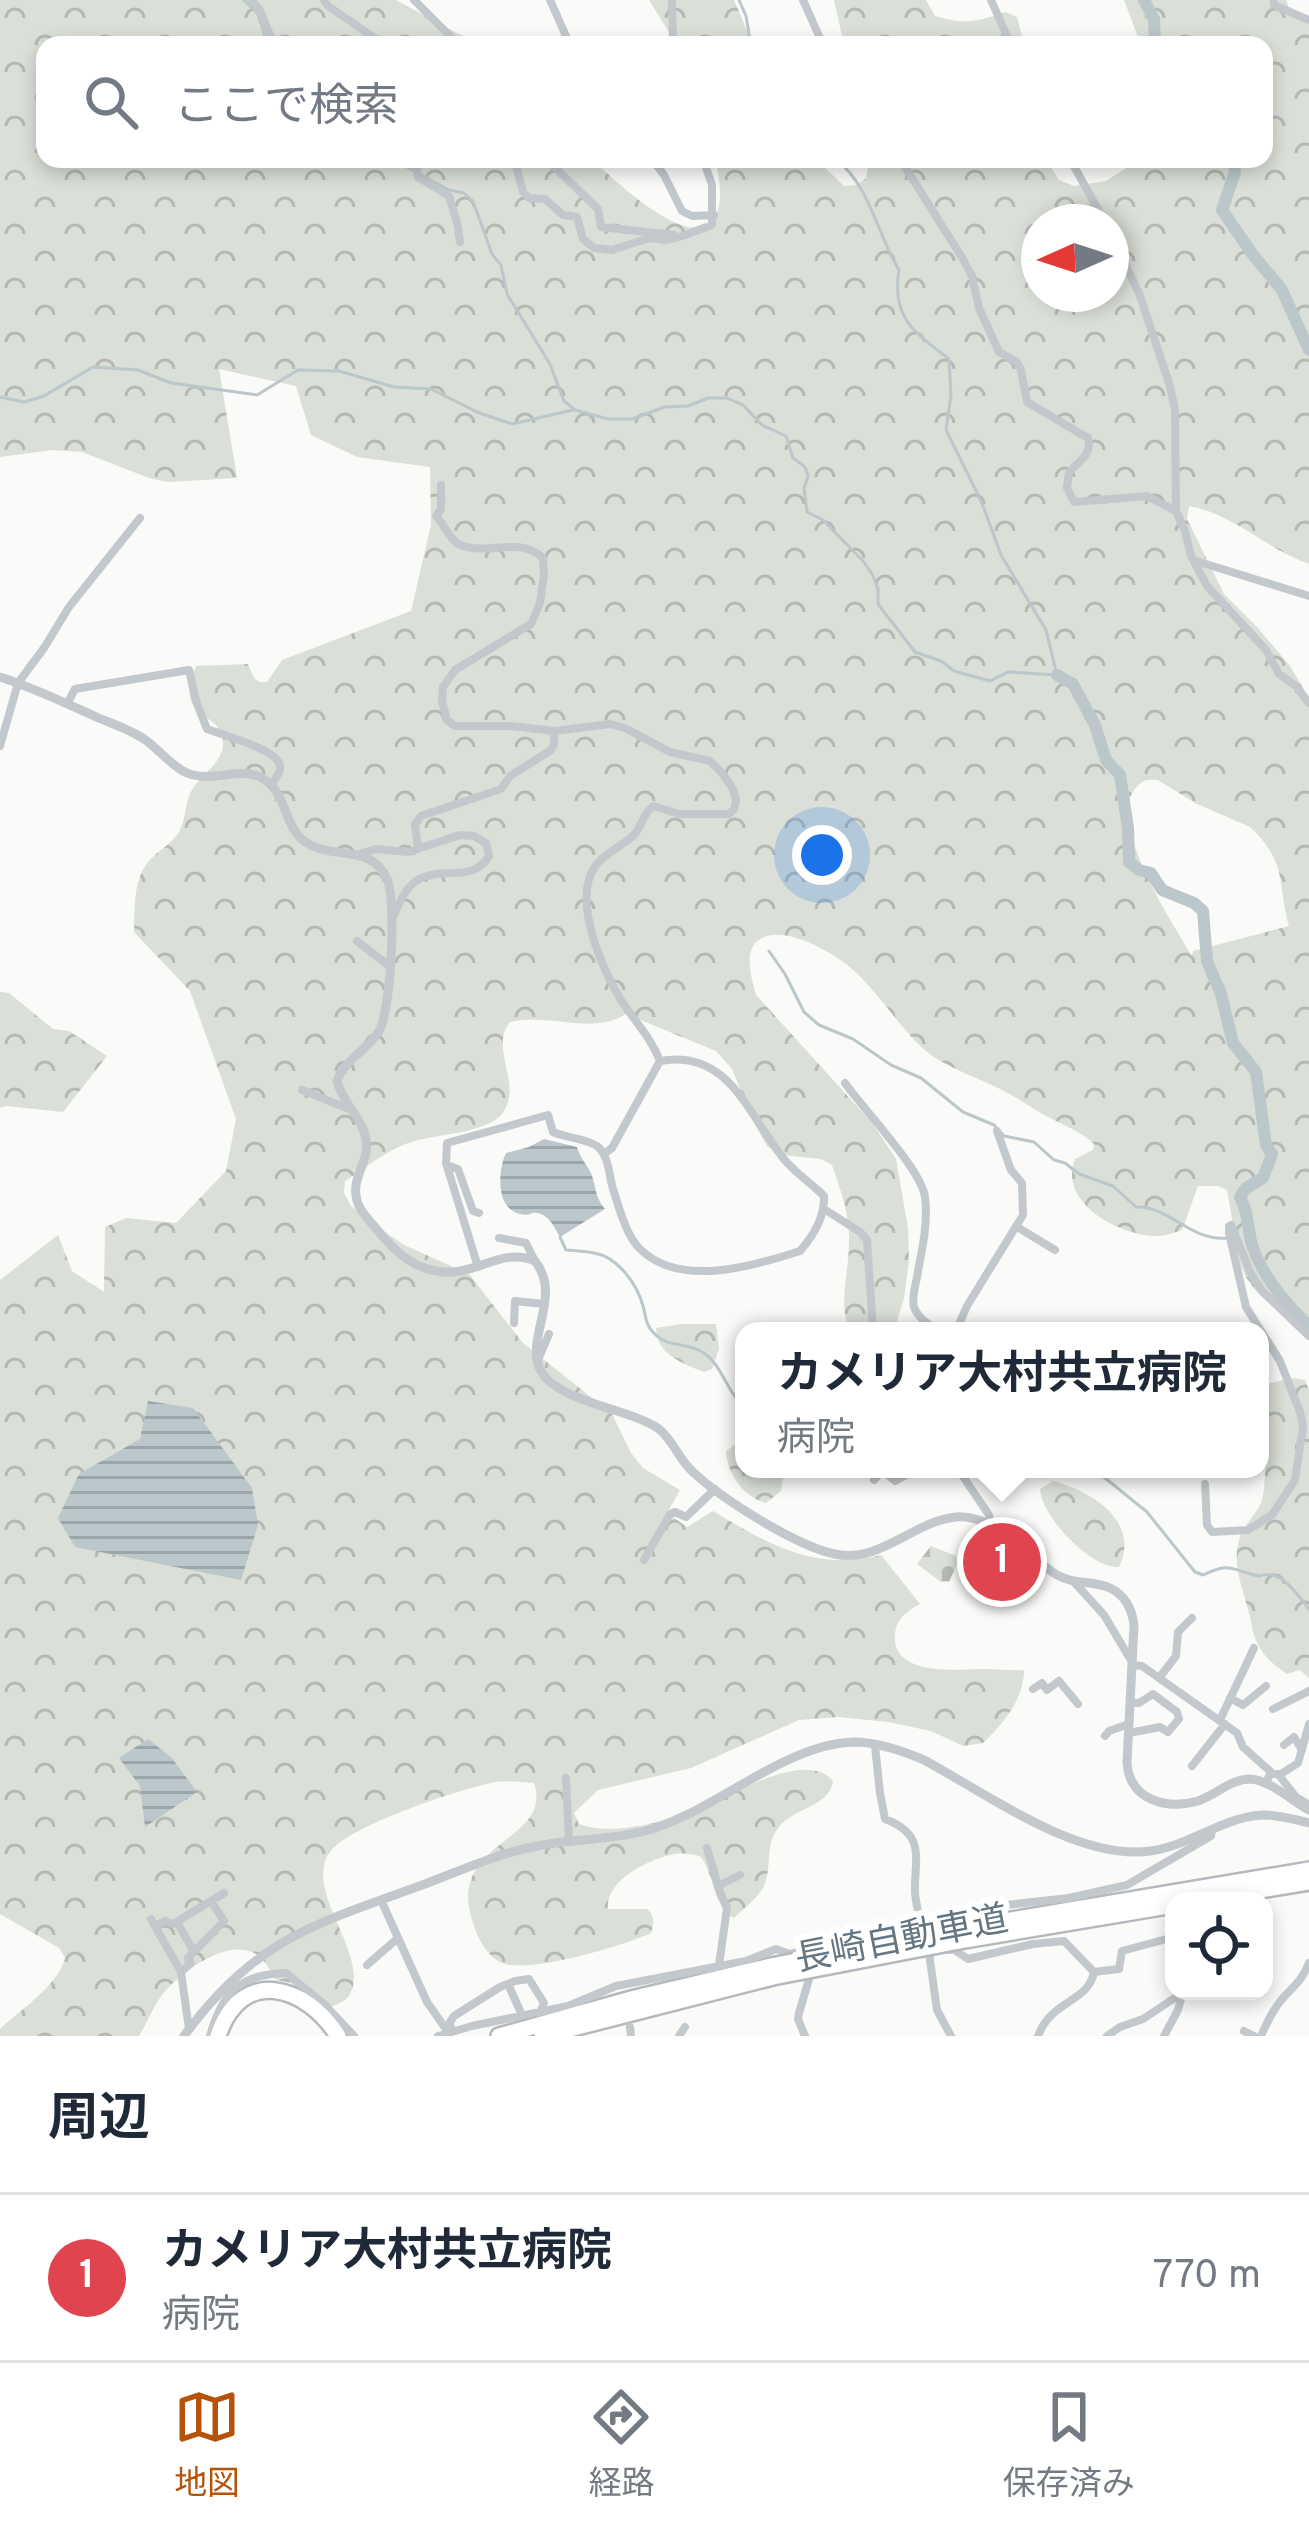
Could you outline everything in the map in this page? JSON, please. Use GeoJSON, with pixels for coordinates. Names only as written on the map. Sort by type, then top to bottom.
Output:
{"type":"FeatureCollection","features":[{"type":"Feature","properties":{"kind":"highway","name":"長崎自動車道"},"geometry":{"type":"LineString","coordinates":[[499,2036],[619,2002],[1309,1870]]}},
{"type":"Feature","properties":{"kind":"highway"},"geometry":{"type":"LineString","coordinates":[[1248,1892],[1309,1882]]}},
{"type":"Feature","properties":{"kind":"highway","name":"長崎自動車道"},"geometry":{"type":"LineString","coordinates":[[964,1934],[1165,1905]]}},
{"type":"Feature","properties":{"kind":"highway","name":"長崎自動車道"},"geometry":{"type":"LineString","coordinates":[[542,2036],[772,1971]]}},
{"type":"Feature","properties":{"kind":"highway"},"geometry":{"type":"LineString","coordinates":[[571,2036],[728,1987]]}},
{"type":"Feature","properties":{"kind":"highway"},"geometry":{"type":"LineString","coordinates":[[218,2036],[242,2009],[257,2000],[276,1998],[294,2002],[334,2036]]}},
{"type":"Feature","properties":{"kind":"street"},"geometry":{"type":"LineString","coordinates":[[251,0],[270,36]]}},
{"type":"Feature","properties":{"kind":"street"},"geometry":{"type":"LineString","coordinates":[[324,0],[372,36]]}},
{"type":"Feature","properties":{"kind":"street"},"geometry":{"type":"LineString","coordinates":[[414,0],[449,36]]}},
{"type":"Feature","properties":{"kind":"street"},"geometry":{"type":"LineString","coordinates":[[550,0],[566,36]]}},
{"type":"Feature","properties":{"kind":"street"},"geometry":{"type":"LineString","coordinates":[[672,0],[673,36]]}},
{"type":"Feature","properties":{"kind":"street"},"geometry":{"type":"LineString","coordinates":[[802,0],[819,36]]}},
{"type":"Feature","properties":{"kind":"street"},"geometry":{"type":"LineString","coordinates":[[991,0],[1007,36]]}},
{"type":"Feature","properties":{"kind":"street"},"geometry":{"type":"LineString","coordinates":[[1274,0],[1309,20]]}},
{"type":"Feature","properties":{"kind":"street"},"geometry":{"type":"LineString","coordinates":[[417,168],[449,196],[460,242]]}},
{"type":"Feature","properties":{"kind":"street"},"geometry":{"type":"LineString","coordinates":[[517,168],[529,198],[545,199],[563,215],[578,218],[583,239],[594,248],[612,250],[712,225],[712,185],[706,168]]}},
{"type":"Feature","properties":{"kind":"street"},"geometry":{"type":"LineString","coordinates":[[555,168],[598,209],[601,227],[682,236]]}},
{"type":"Feature","properties":{"kind":"street"},"geometry":{"type":"LineString","coordinates":[[659,168],[682,212],[714,215]]}},
{"type":"Feature","properties":{"kind":"street"},"geometry":{"type":"LineString","coordinates":[[906,168],[963,259],[999,352],[1022,370],[1028,402],[1088,438],[1087,454],[1069,472],[1067,488],[1074,502],[1147,496],[1176,511]]}},
{"type":"Feature","properties":{"kind":"street"},"geometry":{"type":"LineString","coordinates":[[1075,168],[1095,204]]}},
{"type":"Feature","properties":{"kind":"street"},"geometry":{"type":"LineString","coordinates":[[1129,272],[1170,386],[1176,511],[1196,561],[1207,586],[1309,703]]}},
{"type":"Feature","properties":{"kind":"street"},"geometry":{"type":"LineString","coordinates":[[441,485],[436,517],[456,544],[528,548],[543,558],[544,575],[531,624],[455,670],[443,687],[447,720],[455,726],[554,731],[610,724],[670,752],[710,761],[733,789],[736,800],[729,814],[680,814],[653,806],[644,813],[634,836],[610,851],[586,881],[597,948],[623,1003],[660,1061]]}},
{"type":"Feature","properties":{"kind":"street"},"geometry":{"type":"LineString","coordinates":[[0,746],[18,683],[140,518]]}},
{"type":"Feature","properties":{"kind":"street"},"geometry":{"type":"LineString","coordinates":[[1196,561],[1309,596]]}},
{"type":"Feature","properties":{"kind":"street"},"geometry":{"type":"LineString","coordinates":[[67,704],[75,689],[189,670],[207,729],[272,755],[280,766],[271,785]]}},
{"type":"Feature","properties":{"kind":"street"},"geometry":{"type":"LineString","coordinates":[[0,677],[140,736],[189,774],[260,777],[280,794],[294,830],[308,844],[359,854],[380,868],[387,878],[392,922],[387,1013],[380,1030],[341,1070],[337,1082],[367,1138],[356,1198],[383,1238],[421,1267],[450,1272],[516,1255],[535,1261]]}},
{"type":"Feature","properties":{"kind":"street"},"geometry":{"type":"LineString","coordinates":[[418,849],[415,824],[421,816],[501,789],[510,776],[551,750],[554,731]]}},
{"type":"Feature","properties":{"kind":"street"},"geometry":{"type":"LineString","coordinates":[[359,854],[418,849],[460,835],[486,843],[489,856],[483,866],[417,880],[405,893],[392,922]]}},
{"type":"Feature","properties":{"kind":"street"},"geometry":{"type":"LineString","coordinates":[[357,941],[389,966]]}},
{"type":"Feature","properties":{"kind":"street"},"geometry":{"type":"LineString","coordinates":[[478,1267],[447,1166],[447,1143],[548,1115],[553,1132],[595,1144],[604,1154],[635,1245],[649,1256],[702,1273],[800,1251],[824,1209],[824,1196],[793,1171],[728,1080],[711,1067],[685,1059],[660,1061]]}},
{"type":"Feature","properties":{"kind":"street"},"geometry":{"type":"LineString","coordinates":[[604,1154],[612,1148],[660,1061]]}},
{"type":"Feature","properties":{"kind":"street"},"geometry":{"type":"LineString","coordinates":[[845,1083],[922,1186],[926,1216],[913,1304],[928,1322]]}},
{"type":"Feature","properties":{"kind":"street"},"geometry":{"type":"LineString","coordinates":[[302,1090],[349,1109]]}},
{"type":"Feature","properties":{"kind":"street"},"geometry":{"type":"LineString","coordinates":[[960,1322],[1023,1215],[1022,1183],[1011,1170],[997,1131]]}},
{"type":"Feature","properties":{"kind":"street"},"geometry":{"type":"LineString","coordinates":[[447,1166],[458,1169],[472,1210],[479,1213]]}},
{"type":"Feature","properties":{"kind":"street"},"geometry":{"type":"LineString","coordinates":[[824,1209],[867,1240],[872,1322]]}},
{"type":"Feature","properties":{"kind":"street"},"geometry":{"type":"LineString","coordinates":[[1255,1322],[1246,1307],[1228,1226],[1262,1291],[1309,1336]]}},
{"type":"Feature","properties":{"kind":"street"},"geometry":{"type":"LineString","coordinates":[[1017,1227],[1055,1250]]}},
{"type":"Feature","properties":{"kind":"street"},"geometry":{"type":"LineString","coordinates":[[499,1238],[526,1243],[545,1279],[538,1361],[546,1379],[657,1428],[686,1466],[788,1535],[846,1556],[872,1551],[937,1521],[974,1519],[991,1525],[1045,1567],[1074,1582],[1111,1588],[1128,1604],[1134,1625],[1127,1762],[1130,1784],[1147,1798],[1190,1803],[1236,1782],[1272,1777],[1298,1762],[1309,1724]]}},
{"type":"Feature","properties":{"kind":"street"},"geometry":{"type":"LineString","coordinates":[[514,1323],[515,1301],[544,1304]]}},
{"type":"Feature","properties":{"kind":"street"},"geometry":{"type":"LineString","coordinates":[[538,1361],[549,1334]]}},
{"type":"Feature","properties":{"kind":"street"},"geometry":{"type":"LineString","coordinates":[[1205,1484],[1212,1532],[1248,1530],[1272,1515],[1294,1480],[1303,1426],[1269,1344]]}},
{"type":"Feature","properties":{"kind":"street"},"geometry":{"type":"LineString","coordinates":[[964,1478],[991,1525]]}},
{"type":"Feature","properties":{"kind":"street"},"geometry":{"type":"LineString","coordinates":[[644,1560],[670,1514],[686,1517],[715,1489]]}},
{"type":"Feature","properties":{"kind":"street"},"geometry":{"type":"LineString","coordinates":[[1074,1582],[1104,1615],[1132,1663],[1237,1733],[1243,1747],[1267,1766],[1272,1777],[1309,1807]]}},
{"type":"Feature","properties":{"kind":"street"},"geometry":{"type":"LineString","coordinates":[[1160,1678],[1176,1656],[1178,1632],[1192,1618]]}},
{"type":"Feature","properties":{"kind":"street"},"geometry":{"type":"LineString","coordinates":[[1192,1766],[1223,1722],[1254,1648]]}},
{"type":"Feature","properties":{"kind":"street"},"geometry":{"type":"LineString","coordinates":[[1033,1689],[1042,1683],[1048,1690],[1059,1681],[1078,1705]]}},
{"type":"Feature","properties":{"kind":"street"},"geometry":{"type":"LineString","coordinates":[[1230,1699],[1243,1706],[1266,1686]]}},
{"type":"Feature","properties":{"kind":"street"},"geometry":{"type":"LineString","coordinates":[[1273,1709],[1309,1691]]}},
{"type":"Feature","properties":{"kind":"street"},"geometry":{"type":"LineString","coordinates":[[1105,1736],[1109,1731],[1160,1727],[1168,1732],[1179,1719],[1177,1712],[1153,1694],[1130,1702]]}},
{"type":"Feature","properties":{"kind":"street"},"geometry":{"type":"LineString","coordinates":[[1284,1745],[1294,1737],[1303,1751]]}},
{"type":"Feature","properties":{"kind":"street"},"geometry":{"type":"LineString","coordinates":[[187,2032],[257,1958],[303,1930],[503,1855],[647,1831],[678,1820],[772,1770],[826,1748],[856,1742],[924,1760],[1040,1824],[1098,1849],[1155,1851],[1248,1817],[1266,1815],[1309,1823]]}},
{"type":"Feature","properties":{"kind":"street"},"geometry":{"type":"LineString","coordinates":[[875,1746],[885,1819],[902,1825],[919,1854],[915,1900],[930,1953],[937,2010],[951,2036]]}},
{"type":"Feature","properties":{"kind":"street"},"geometry":{"type":"LineString","coordinates":[[566,1778],[569,1842]]}},
{"type":"Feature","properties":{"kind":"street"},"geometry":{"type":"LineString","coordinates":[[438,2036],[746,1961],[776,1949],[789,1954],[922,1928],[961,1910],[1069,1898],[1127,1885],[1211,1836],[1213,1830]]}},
{"type":"Feature","properties":{"kind":"street"},"geometry":{"type":"LineString","coordinates":[[707,1848],[727,1908],[718,1965]]}},
{"type":"Feature","properties":{"kind":"street"},"geometry":{"type":"LineString","coordinates":[[718,1886],[740,1875]]}},
{"type":"Feature","properties":{"kind":"street"},"geometry":{"type":"LineString","coordinates":[[187,2032],[181,1972],[153,1922],[173,1924],[224,1893]]}},
{"type":"Feature","properties":{"kind":"street"},"geometry":{"type":"LineString","coordinates":[[181,1972],[191,1964],[188,1958],[224,1921],[211,1900]]}},
{"type":"Feature","properties":{"kind":"street"},"geometry":{"type":"LineString","coordinates":[[381,1900],[427,2002],[450,2031]]}},
{"type":"Feature","properties":{"kind":"street"},"geometry":{"type":"LineString","coordinates":[[177,1922],[194,1952]]}},
{"type":"Feature","properties":{"kind":"street"},"geometry":{"type":"LineString","coordinates":[[368,1965],[398,1938]]}},
{"type":"Feature","properties":{"kind":"street"},"geometry":{"type":"LineString","coordinates":[[1094,1972],[1119,1969],[1122,1951],[1165,1939]]}},
{"type":"Feature","properties":{"kind":"street"},"geometry":{"type":"LineString","coordinates":[[930,1953],[953,1949],[968,1959],[1064,1941],[1094,1972]]}},
{"type":"Feature","properties":{"kind":"street"},"geometry":{"type":"LineString","coordinates":[[805,2036],[799,2013],[818,1947]]}},
{"type":"Feature","properties":{"kind":"street"},"geometry":{"type":"LineString","coordinates":[[1244,2031],[1258,2036],[1309,1963]]}},
{"type":"Feature","properties":{"kind":"street"},"geometry":{"type":"LineString","coordinates":[[1038,2036],[1048,2015],[1090,1988],[1094,1972]]}},
{"type":"Feature","properties":{"kind":"street"},"geometry":{"type":"LineString","coordinates":[[218,2036],[217,2011],[224,1999],[248,1979],[275,1973],[286,1973],[310,1991],[354,2036]]}},
{"type":"Feature","properties":{"kind":"street"},"geometry":{"type":"LineString","coordinates":[[450,2031],[451,2018],[523,1979],[533,1983],[544,2002],[540,2012]]}},
{"type":"Feature","properties":{"kind":"street"},"geometry":{"type":"LineString","coordinates":[[508,1984],[523,2016]]}},
{"type":"Feature","properties":{"kind":"street"},"geometry":{"type":"LineString","coordinates":[[1107,2036],[1172,2000]]}},
{"type":"Feature","properties":{"kind":"street"},"geometry":{"type":"LineString","coordinates":[[1164,2036],[1181,2000]]}},
{"type":"Feature","properties":{"kind":"green space"},"geometry":{"type":"Polygon","coordinates":[[[0,0],[396,0],[462,36],[36,36],[36,168],[602,168],[657,213],[696,228],[710,223],[719,206],[717,168],[825,168],[844,186],[857,185],[866,178],[868,168],[1052,168],[1059,180],[1074,186],[1106,181],[1126,168],[1273,168],[1273,36],[1138,36],[1124,0],[1286,0],[1291,14],[1309,18],[1309,564],[1205,510],[1189,506],[1187,519],[1224,594],[1290,666],[1309,698],[1309,1329],[1265,1299],[1244,1273],[1227,1190],[1198,1186],[1182,1230],[1168,1234],[1139,1234],[1108,1222],[1083,1202],[1072,1175],[1075,1159],[1093,1150],[1094,1144],[931,1055],[855,971],[824,950],[788,936],[765,937],[752,947],[750,968],[756,995],[873,1124],[896,1159],[909,1261],[897,1322],[847,1322],[848,1222],[832,1165],[821,1159],[781,1155],[767,1146],[732,1069],[716,1051],[626,1014],[599,1023],[510,1022],[503,1043],[509,1100],[498,1118],[478,1128],[408,1143],[345,1181],[344,1193],[351,1206],[404,1245],[469,1274],[523,1343],[612,1414],[643,1468],[680,1490],[667,1513],[687,1527],[713,1511],[773,1544],[813,1557],[834,1560],[881,1555],[920,1604],[896,1627],[898,1652],[907,1660],[947,1670],[1024,1670],[1016,1701],[983,1743],[963,1746],[931,1731],[888,1722],[839,1717],[799,1720],[691,1768],[598,1790],[574,1813],[579,1824],[628,1828],[679,1815],[790,1771],[821,1773],[833,1781],[818,1802],[778,1828],[771,1841],[763,1888],[734,1918],[722,1906],[700,1856],[674,1854],[629,1874],[609,1899],[608,1909],[647,1909],[653,1920],[651,1933],[550,1962],[510,1965],[498,1961],[482,1944],[473,1923],[468,1896],[473,1875],[529,1819],[536,1803],[534,1783],[496,1782],[393,1815],[329,1853],[323,1880],[354,1978],[350,1995],[339,2004],[329,2008],[306,1997],[292,1983],[276,1980],[252,1952],[228,1951],[202,1961],[170,1987],[139,2036],[0,2036],[0,2029],[55,1978],[65,1958],[59,1948],[0,1914],[0,1280],[58,1235],[72,1271],[104,1292],[105,1227],[126,1218],[176,1223],[226,1171],[236,1119],[190,991],[134,932],[140,875],[177,835],[192,790],[215,764],[223,745],[217,726],[194,707],[190,684],[196,666],[248,664],[257,680],[267,682],[282,660],[411,611],[431,525],[430,467],[357,457],[311,435],[296,386],[219,369],[237,478],[168,482],[82,452],[53,450],[0,457],[0,0]],[[1146,780],[1132,793],[1128,813],[1142,865],[1192,956],[1193,951],[1289,926],[1276,863],[1262,840],[1250,827],[1195,803],[1158,780],[1146,780]]]}},
{"type":"Feature","properties":{"kind":"green space"},"geometry":{"type":"Polygon","coordinates":[[[649,0],[734,0],[749,36],[671,36],[649,0]]]}},
{"type":"Feature","properties":{"kind":"green space"},"geometry":{"type":"Polygon","coordinates":[[[834,0],[926,0],[935,16],[963,21],[1005,12],[1017,17],[1022,36],[842,36],[834,0]]]}},
{"type":"Feature","properties":{"kind":"green space"},"geometry":{"type":"Polygon","coordinates":[[[0,992],[9,993],[53,1029],[69,1031],[107,1056],[63,1112],[0,1108],[0,992]]]}},
{"type":"Feature","properties":{"kind":"green space"},"geometry":{"type":"Polygon","coordinates":[[[716,1324],[719,1349],[712,1369],[704,1372],[687,1365],[661,1345],[656,1328],[716,1324]]]}},
{"type":"Feature","properties":{"kind":"green space"},"geometry":{"type":"Polygon","coordinates":[[[1294,1378],[1305,1380],[1309,1390],[1309,1678],[1300,1670],[1287,1674],[1260,1648],[1239,1577],[1241,1534],[1262,1500],[1265,1478],[1269,1478],[1270,1383],[1294,1378]]]}},
{"type":"Feature","properties":{"kind":"green space"},"geometry":{"type":"Polygon","coordinates":[[[735,1444],[735,1478],[729,1468],[726,1451],[735,1444]]]}},
{"type":"Feature","properties":{"kind":"green space"},"geometry":{"type":"Polygon","coordinates":[[[735,1478],[783,1478],[781,1491],[766,1503],[735,1478]]]}},
{"type":"Feature","properties":{"kind":"green space"},"geometry":{"type":"Polygon","coordinates":[[[1053,1481],[1083,1492],[1109,1511],[1123,1536],[1119,1567],[1095,1559],[1058,1526],[1040,1489],[1053,1481]]]}},
{"type":"Feature","properties":{"kind":"green space"},"geometry":{"type":"Polygon","coordinates":[[[931,1546],[956,1556],[949,1582],[941,1582],[917,1564],[931,1546]]]}},
{"type":"Feature","properties":{"kind":"shaded area"},"geometry":{"type":"Polygon","coordinates":[[[544,1139],[577,1147],[605,1209],[560,1237],[544,1216],[512,1211],[502,1197],[506,1153],[544,1139]]]}},
{"type":"Feature","properties":{"kind":"shaded area"},"geometry":{"type":"Polygon","coordinates":[[[148,1401],[193,1408],[252,1488],[258,1525],[241,1580],[75,1547],[58,1518],[79,1474],[140,1439],[148,1401]]]}},
{"type":"Feature","properties":{"kind":"shaded area"},"geometry":{"type":"Polygon","coordinates":[[[148,1739],[171,1757],[197,1792],[145,1827],[140,1786],[119,1758],[148,1739]]]}},
{"type":"Feature","properties":{"kind":"waterway"},"geometry":{"type":"LineString","coordinates":[[244,0],[258,14],[265,36]]}},
{"type":"Feature","properties":{"kind":"waterway"},"geometry":{"type":"LineString","coordinates":[[739,0],[749,36]]}},
{"type":"Feature","properties":{"kind":"waterway"},"geometry":{"type":"LineString","coordinates":[[1144,0],[1154,19],[1155,36]]}},
{"type":"Feature","properties":{"kind":"waterway"},"geometry":{"type":"LineString","coordinates":[[421,175],[473,201],[492,254],[501,265],[507,294],[550,364],[564,401],[575,410],[608,419],[632,419],[708,398],[727,398],[743,405],[762,425],[786,436],[793,458],[808,476],[804,488],[807,512],[823,520],[863,561],[878,589],[878,604],[915,652],[954,671],[990,681],[1008,672],[1057,675],[1046,630],[1001,555],[946,430],[949,359],[916,332],[902,312],[899,270],[865,196],[846,168]]}},
{"type":"Feature","properties":{"kind":"waterway"},"geometry":{"type":"LineString","coordinates":[[1235,168],[1222,210],[1282,290],[1309,350]]}},
{"type":"Feature","properties":{"kind":"waterway"},"geometry":{"type":"LineString","coordinates":[[0,397],[24,402],[44,396],[93,367],[138,370],[171,383],[257,395],[298,370],[339,371],[394,387],[431,389],[512,424],[573,410]]}},
{"type":"Feature","properties":{"kind":"waterway"},"geometry":{"type":"LineString","coordinates":[[1057,675],[1073,684],[1095,725],[1106,760],[1120,775],[1129,862],[1151,873],[1162,890],[1203,911],[1207,961],[1233,1043],[1256,1072],[1266,1145],[1272,1154],[1263,1178],[1240,1197],[1252,1245],[1276,1289],[1309,1326]]}},
{"type":"Feature","properties":{"kind":"waterway"},"geometry":{"type":"LineString","coordinates":[[769,951],[804,1012],[819,1025],[921,1078],[963,1112],[994,1125],[1004,1136],[1034,1142],[1079,1174],[1113,1186],[1136,1207],[1159,1212],[1202,1235],[1227,1238]]}},
{"type":"Feature","properties":{"kind":"waterway"},"geometry":{"type":"LineString","coordinates":[[560,1237],[566,1250],[603,1256],[618,1266],[636,1289],[653,1332],[664,1341],[704,1353],[735,1396]]}},
{"type":"Feature","properties":{"kind":"waterway"},"geometry":{"type":"LineString","coordinates":[[1105,1478],[1147,1512],[1195,1572],[1203,1575],[1227,1568],[1272,1575],[1288,1584],[1309,1609]]}},
{"type":"Feature","properties":{"kind":"place","name":"カメリア大村共立病院"},"geometry":{"type":"Point","coordinates":[1002,1562]}}]}
